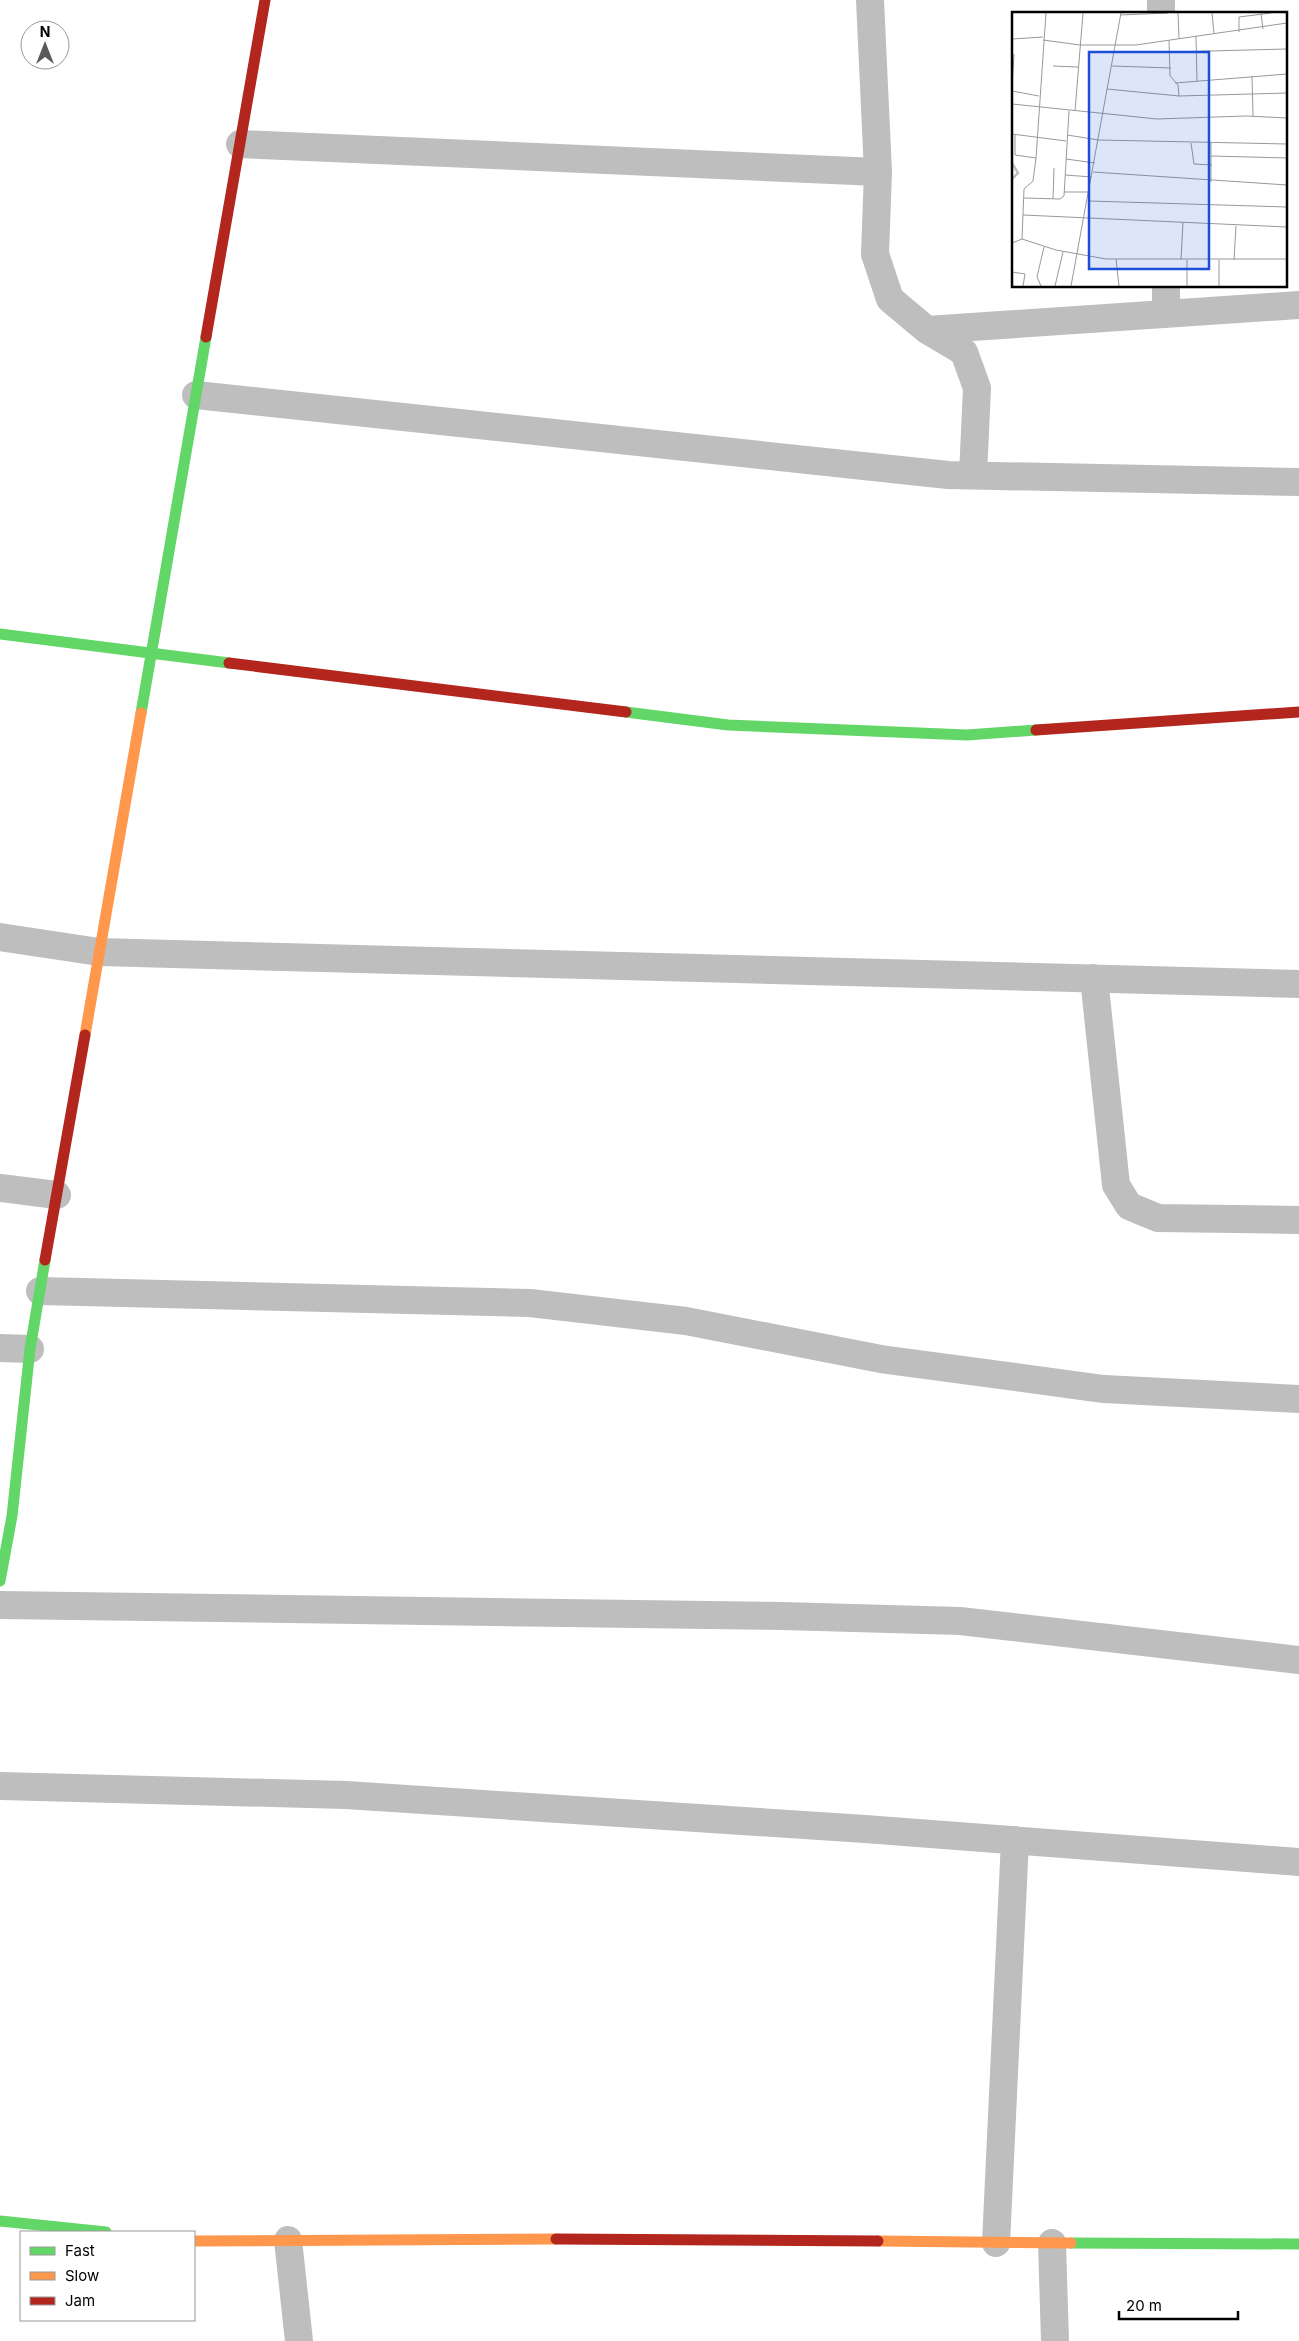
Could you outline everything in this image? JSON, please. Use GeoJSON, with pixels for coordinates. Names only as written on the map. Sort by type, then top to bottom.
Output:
{"type":"FeatureCollection","features":[{"type":"Feature","properties":{"kind":"street"},"geometry":{"type":"LineString","coordinates":[[0,1581],[6,1516],[30,1350],[264,0]]}},
{"type":"Feature","properties":{"kind":"street"},"geometry":{"type":"LineString","coordinates":[[870,0],[878,172],[876,254],[890,299],[927,330],[964,352],[977,388],[972,476]]}},
{"type":"Feature","properties":{"kind":"street"},"geometry":{"type":"LineString","coordinates":[[240,144],[878,172]]}},
{"type":"Feature","properties":{"kind":"street"},"geometry":{"type":"LineString","coordinates":[[1166,288],[1166,314]]}},
{"type":"Feature","properties":{"kind":"street"},"geometry":{"type":"LineString","coordinates":[[927,330],[1299,305]]}},
{"type":"Feature","properties":{"kind":"street"},"geometry":{"type":"LineString","coordinates":[[196,395],[948,475],[1299,482]]}},
{"type":"Feature","properties":{"kind":"street"},"geometry":{"type":"LineString","coordinates":[[0,634],[15,634],[151,655],[738,726],[967,735],[1299,712]]}},
{"type":"Feature","properties":{"kind":"street"},"geometry":{"type":"LineString","coordinates":[[0,937],[99,952],[1299,984]]}},
{"type":"Feature","properties":{"kind":"street"},"geometry":{"type":"LineString","coordinates":[[1094,978],[1116,1185],[1129,1206],[1158,1218],[1299,1220]]}},
{"type":"Feature","properties":{"kind":"street"},"geometry":{"type":"LineString","coordinates":[[0,1188],[57,1195]]}},
{"type":"Feature","properties":{"kind":"street"},"geometry":{"type":"LineString","coordinates":[[40,1292],[530,1303],[686,1321],[881,1359],[1104,1389],[1299,1399]]}},
{"type":"Feature","properties":{"kind":"street"},"geometry":{"type":"LineString","coordinates":[[0,1348],[30,1350]]}},
{"type":"Feature","properties":{"kind":"street"},"geometry":{"type":"LineString","coordinates":[[0,1605],[782,1616],[960,1621],[1299,1660]]}},
{"type":"Feature","properties":{"kind":"street"},"geometry":{"type":"LineString","coordinates":[[0,1786],[346,1795],[1015,1840],[1299,1862]]}},
{"type":"Feature","properties":{"kind":"street"},"geometry":{"type":"LineString","coordinates":[[996,2243],[1015,1840]]}},
{"type":"Feature","properties":{"kind":"street"},"geometry":{"type":"LineString","coordinates":[[0,2220],[97,2231]]}},
{"type":"Feature","properties":{"kind":"street"},"geometry":{"type":"LineString","coordinates":[[195,2240],[520,2239],[1299,2244]]}},
{"type":"Feature","properties":{"kind":"street"},"geometry":{"type":"LineString","coordinates":[[288,2240],[299,2341]]}},
{"type":"Feature","properties":{"kind":"street"},"geometry":{"type":"LineString","coordinates":[[1052,2243],[1055,2341]]}},
{"type":"Feature","properties":{"kind":"traffic: fast"},"geometry":{"type":"LineString","coordinates":[[141,713],[206,337]]}},
{"type":"Feature","properties":{"kind":"traffic: fast"},"geometry":{"type":"LineString","coordinates":[[0,634],[229,663]]}},
{"type":"Feature","properties":{"kind":"traffic: fast"},"geometry":{"type":"LineString","coordinates":[[626,712],[728,725],[967,735],[1036,730]]}},
{"type":"Feature","properties":{"kind":"traffic: fast"},"geometry":{"type":"LineString","coordinates":[[0,1581],[12,1516],[30,1349],[45,1260]]}},
{"type":"Feature","properties":{"kind":"traffic: fast"},"geometry":{"type":"LineString","coordinates":[[0,2221],[96,2231]]}},
{"type":"Feature","properties":{"kind":"traffic: fast"},"geometry":{"type":"LineString","coordinates":[[1071,2243],[1299,2244]]}},
{"type":"Feature","properties":{"kind":"traffic: slow"},"geometry":{"type":"LineString","coordinates":[[85,1035],[141,713]]}},
{"type":"Feature","properties":{"kind":"traffic: slow"},"geometry":{"type":"LineString","coordinates":[[195,2241],[556,2239]]}},
{"type":"Feature","properties":{"kind":"traffic: slow"},"geometry":{"type":"LineString","coordinates":[[878,2241],[1071,2243]]}},
{"type":"Feature","properties":{"kind":"traffic: jam"},"geometry":{"type":"LineString","coordinates":[[206,337],[265,0]]}},
{"type":"Feature","properties":{"kind":"traffic: jam"},"geometry":{"type":"LineString","coordinates":[[229,663],[626,712]]}},
{"type":"Feature","properties":{"kind":"traffic: jam"},"geometry":{"type":"LineString","coordinates":[[1036,730],[1299,712]]}},
{"type":"Feature","properties":{"kind":"traffic: jam"},"geometry":{"type":"LineString","coordinates":[[45,1260],[85,1035]]}},
{"type":"Feature","properties":{"kind":"traffic: jam"},"geometry":{"type":"LineString","coordinates":[[556,2239],[878,2241]]}}]}
